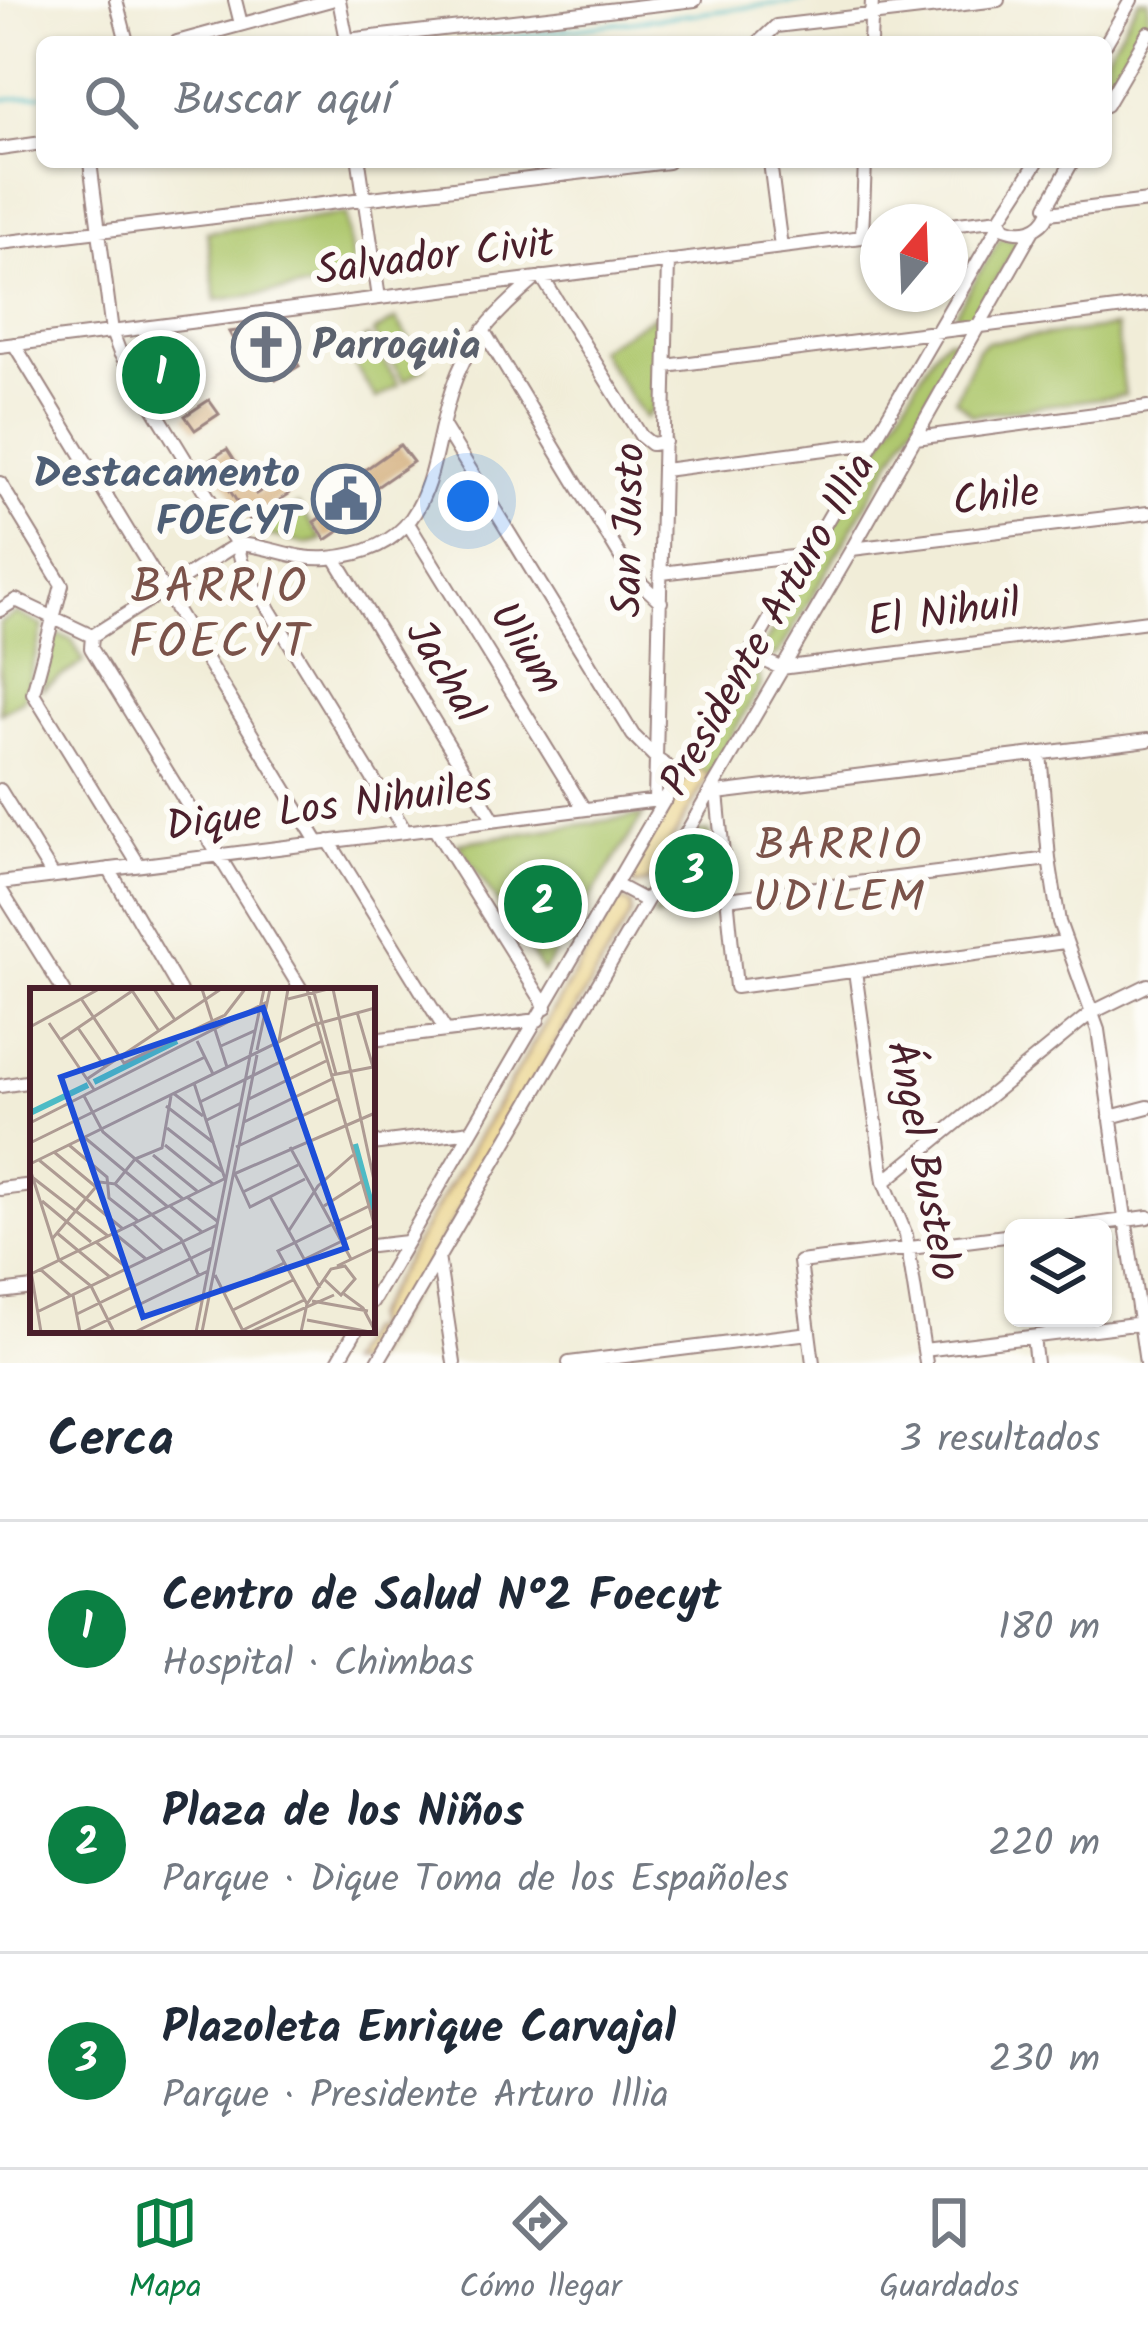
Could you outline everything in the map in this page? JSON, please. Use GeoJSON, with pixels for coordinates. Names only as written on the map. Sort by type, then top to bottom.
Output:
{"type":"FeatureCollection","features":[{"type":"Feature","properties":{"kind":"street"},"geometry":{"type":"LineString","coordinates":[[116,0],[126,36]]}},
{"type":"Feature","properties":{"kind":"street"},"geometry":{"type":"LineString","coordinates":[[235,0],[241,24]]}},
{"type":"Feature","properties":{"kind":"street"},"geometry":{"type":"LineString","coordinates":[[198,36],[335,0],[346,36]]}},
{"type":"Feature","properties":{"kind":"street"},"geometry":{"type":"LineString","coordinates":[[382,36],[695,0]]}},
{"type":"Feature","properties":{"kind":"street"},"geometry":{"type":"LineString","coordinates":[[765,36],[776,26],[872,7],[998,0]]}},
{"type":"Feature","properties":{"kind":"street"},"geometry":{"type":"LineString","coordinates":[[1110,36],[1131,0]]}},
{"type":"Feature","properties":{"kind":"street"},"geometry":{"type":"LineString","coordinates":[[1112,95],[1148,33]]}},
{"type":"Feature","properties":{"kind":"street"},"geometry":{"type":"LineString","coordinates":[[0,148],[36,144]]}},
{"type":"Feature","properties":{"kind":"street"},"geometry":{"type":"LineString","coordinates":[[91,168],[112,332],[121,353],[237,544],[244,567],[406,831]]}},
{"type":"Feature","properties":{"kind":"street"},"geometry":{"type":"LineString","coordinates":[[360,168],[379,298]]}},
{"type":"Feature","properties":{"kind":"street"},"geometry":{"type":"LineString","coordinates":[[0,243],[619,168]]}},
{"type":"Feature","properties":{"kind":"street"},"geometry":{"type":"LineString","coordinates":[[771,168],[781,247]]}},
{"type":"Feature","properties":{"kind":"street"},"geometry":{"type":"LineString","coordinates":[[863,204],[865,168]]}},
{"type":"Feature","properties":{"kind":"street"},"geometry":{"type":"LineString","coordinates":[[1014,202],[1034,168]]}},
{"type":"Feature","properties":{"kind":"street"},"geometry":{"type":"LineString","coordinates":[[1048,210],[1069,168]]}},
{"type":"Feature","properties":{"kind":"street"},"geometry":{"type":"LineString","coordinates":[[1014,202],[1032,200],[1048,210],[1148,201]]}},
{"type":"Feature","properties":{"kind":"street","name":"Presidente Arturo Illia"},"geometry":{"type":"LineString","coordinates":[[375,1297],[546,1007],[661,799],[680,775],[1014,202]]}},
{"type":"Feature","properties":{"kind":"street","name":"Presidente Arturo Illia"},"geometry":{"type":"LineString","coordinates":[[377,1363],[1048,210]]}},
{"type":"Feature","properties":{"kind":"street"},"geometry":{"type":"LineString","coordinates":[[968,223],[1000,220],[1010,230],[1033,230]]}},
{"type":"Feature","properties":{"kind":"street","name":"Salvador Civit"},"geometry":{"type":"LineString","coordinates":[[7,345],[860,237]]}},
{"type":"Feature","properties":{"kind":"street","name":"San Justo"},"geometry":{"type":"LineString","coordinates":[[661,799],[668,261]]}},
{"type":"Feature","properties":{"kind":"street"},"geometry":{"type":"LineString","coordinates":[[92,636],[237,544],[311,559],[334,558],[373,547],[409,525],[430,484],[459,371],[483,330],[539,278],[641,436],[651,444],[664,442]]}},
{"type":"Feature","properties":{"kind":"street"},"geometry":{"type":"LineString","coordinates":[[666,366],[1148,304]]}},
{"type":"Feature","properties":{"kind":"street"},"geometry":{"type":"LineString","coordinates":[[483,330],[632,574],[661,602]]}},
{"type":"Feature","properties":{"kind":"street"},"geometry":{"type":"LineString","coordinates":[[7,345],[446,1031]]}},
{"type":"Feature","properties":{"kind":"street"},"geometry":{"type":"LineString","coordinates":[[916,437],[1148,407]]}},
{"type":"Feature","properties":{"kind":"street"},"geometry":{"type":"LineString","coordinates":[[443,426],[633,735],[680,775]]}},
{"type":"Feature","properties":{"kind":"street"},"geometry":{"type":"LineString","coordinates":[[664,470],[872,443]]}},
{"type":"Feature","properties":{"kind":"street"},"geometry":{"type":"LineString","coordinates":[[0,483],[62,584],[33,693],[139,865]]}},
{"type":"Feature","properties":{"kind":"street","name":"Chile"},"geometry":{"type":"LineString","coordinates":[[852,549],[1148,513]]}},
{"type":"Feature","properties":{"kind":"street","name":"Ulium"},"geometry":{"type":"LineString","coordinates":[[409,525],[584,809]]}},
{"type":"Feature","properties":{"kind":"street"},"geometry":{"type":"LineString","coordinates":[[662,573],[808,554]]}},
{"type":"Feature","properties":{"kind":"street","name":"Jachal"},"geometry":{"type":"LineString","coordinates":[[334,558],[494,820]]}},
{"type":"Feature","properties":{"kind":"street"},"geometry":{"type":"LineString","coordinates":[[0,610],[16,600],[92,636]]}},
{"type":"Feature","properties":{"kind":"street","name":"El Nihuil"},"geometry":{"type":"LineString","coordinates":[[781,668],[1148,621]]}},
{"type":"Feature","properties":{"kind":"street"},"geometry":{"type":"LineString","coordinates":[[92,636],[91,648],[300,988]]}},
{"type":"Feature","properties":{"kind":"street"},"geometry":{"type":"LineString","coordinates":[[751,654],[781,668]]}},
{"type":"Feature","properties":{"kind":"street"},"geometry":{"type":"LineString","coordinates":[[1064,942],[736,987],[712,794],[1148,740]]}},
{"type":"Feature","properties":{"kind":"street"},"geometry":{"type":"LineString","coordinates":[[1040,754],[1049,859],[1064,942],[1098,1030],[1144,1323],[1146,1363]]}},
{"type":"Feature","properties":{"kind":"street"},"geometry":{"type":"LineString","coordinates":[[0,790],[52,876]]}},
{"type":"Feature","properties":{"kind":"street","name":"Dique Los Nihuiles"},"geometry":{"type":"LineString","coordinates":[[0,886],[661,799]]}},
{"type":"Feature","properties":{"kind":"street"},"geometry":{"type":"LineString","coordinates":[[434,828],[546,1007]]}},
{"type":"Feature","properties":{"kind":"street"},"geometry":{"type":"LineString","coordinates":[[727,899],[1049,859]]}},
{"type":"Feature","properties":{"kind":"street"},"geometry":{"type":"LineString","coordinates":[[109,869],[178,988]]}},
{"type":"Feature","properties":{"kind":"street"},"geometry":{"type":"LineString","coordinates":[[616,885],[646,901]]}},
{"type":"Feature","properties":{"kind":"street"},"geometry":{"type":"LineString","coordinates":[[0,886],[62,988]]}},
{"type":"Feature","properties":{"kind":"street","name":"Ángel Bustelo"},"geometry":{"type":"LineString","coordinates":[[854,971],[884,1181],[909,1248],[925,1356]]}},
{"type":"Feature","properties":{"kind":"street"},"geometry":{"type":"LineString","coordinates":[[884,1181],[1091,1012],[1148,986]]}},
{"type":"Feature","properties":{"kind":"street"},"geometry":{"type":"LineString","coordinates":[[375,1040],[538,1020]]}},
{"type":"Feature","properties":{"kind":"street"},"geometry":{"type":"LineString","coordinates":[[1110,1117],[1148,1107]]}},
{"type":"Feature","properties":{"kind":"street"},"geometry":{"type":"LineString","coordinates":[[375,1144],[471,1131]]}},
{"type":"Feature","properties":{"kind":"street"},"geometry":{"type":"LineString","coordinates":[[0,1189],[30,1185]]}},
{"type":"Feature","properties":{"kind":"street"},"geometry":{"type":"LineString","coordinates":[[1112,1222],[1148,1217]]}},
{"type":"Feature","properties":{"kind":"street"},"geometry":{"type":"LineString","coordinates":[[813,1363],[800,1262],[1004,1235]]}},
{"type":"Feature","properties":{"kind":"street"},"geometry":{"type":"LineString","coordinates":[[375,1246],[406,1242]]}},
{"type":"Feature","properties":{"kind":"street"},"geometry":{"type":"LineString","coordinates":[[438,1257],[454,1363]]}},
{"type":"Feature","properties":{"kind":"street"},"geometry":{"type":"LineString","coordinates":[[0,1292],[30,1288]]}},
{"type":"Feature","properties":{"kind":"street"},"geometry":{"type":"LineString","coordinates":[[925,1356],[1144,1323]]}},
{"type":"Feature","properties":{"kind":"street"},"geometry":{"type":"LineString","coordinates":[[337,1363],[354,1333]]}},
{"type":"Feature","properties":{"kind":"street"},"geometry":{"type":"LineString","coordinates":[[569,1363],[809,1333]]}},
{"type":"Feature","properties":{"kind":"street"},"geometry":{"type":"LineString","coordinates":[[1033,1337],[1036,1363]]}},
{"type":"Feature","properties":{"kind":"green space"},"geometry":{"type":"Polygon","coordinates":[[[1139,0],[1148,0],[1148,17],[1112,79],[1112,46],[1139,0]]]}},
{"type":"Feature","properties":{"kind":"green space"},"geometry":{"type":"Polygon","coordinates":[[[346,214],[355,282],[216,300],[207,232],[346,214]]]}},
{"type":"Feature","properties":{"kind":"green space"},"geometry":{"type":"Polygon","coordinates":[[[1001,237],[1019,242],[971,321],[960,320],[956,312],[968,312],[968,292],[1001,237]]]}},
{"type":"Feature","properties":{"kind":"green space"},"geometry":{"type":"Polygon","coordinates":[[[656,315],[654,407],[645,419],[598,349],[656,315]]]}},
{"type":"Feature","properties":{"kind":"green space"},"geometry":{"type":"Polygon","coordinates":[[[396,319],[426,367],[404,381],[373,333],[396,319]]]}},
{"type":"Feature","properties":{"kind":"green space"},"geometry":{"type":"Polygon","coordinates":[[[1116,327],[1125,395],[972,415],[955,399],[978,349],[986,342],[1116,327]]]}},
{"type":"Feature","properties":{"kind":"green space"},"geometry":{"type":"Polygon","coordinates":[[[368,337],[399,385],[376,399],[346,351],[368,337]]]}},
{"type":"Feature","properties":{"kind":"green space"},"geometry":{"type":"Polygon","coordinates":[[[947,339],[958,340],[959,345],[778,655],[770,657],[763,647],[938,346],[947,339]]]}},
{"type":"Feature","properties":{"kind":"green space"},"geometry":{"type":"Polygon","coordinates":[[[298,505],[322,540],[306,544],[255,532],[298,505]]]}},
{"type":"Feature","properties":{"kind":"green space"},"geometry":{"type":"Polygon","coordinates":[[[17,613],[43,626],[24,699],[0,713],[0,623],[17,613]]]}},
{"type":"Feature","properties":{"kind":"green space"},"geometry":{"type":"Polygon","coordinates":[[[55,637],[72,640],[84,662],[42,689],[55,637]]]}},
{"type":"Feature","properties":{"kind":"green space"},"geometry":{"type":"Polygon","coordinates":[[[759,675],[761,685],[709,775],[692,765],[743,676],[759,675]]]}},
{"type":"Feature","properties":{"kind":"green space"},"geometry":{"type":"Polygon","coordinates":[[[643,815],[543,972],[458,843],[643,815]]]}},
{"type":"Feature","properties":{"kind":"green space"},"geometry":{"type":"Polygon","coordinates":[[[697,832],[709,832],[715,913],[654,917],[697,832]]]}},
{"type":"Feature","properties":{"kind":"sand"},"geometry":{"type":"Polygon","coordinates":[[[692,765],[709,775],[648,882],[635,886],[629,874],[692,765]]]}},
{"type":"Feature","properties":{"kind":"sand"},"geometry":{"type":"Polygon","coordinates":[[[618,900],[631,904],[631,914],[370,1363],[346,1363],[363,1333],[375,1333],[375,1312],[618,900]]]}},
{"type":"Feature","properties":{"kind":"building"},"geometry":{"type":"Polygon","coordinates":[[[265,327],[276,346],[283,341],[299,366],[276,380],[260,356],[247,364],[229,332],[245,330],[254,345],[261,340],[254,328],[265,327]]]}},
{"type":"Feature","properties":{"kind":"building"},"geometry":{"type":"Polygon","coordinates":[[[158,343],[191,392],[175,403],[142,354],[158,343]]]}},
{"type":"Feature","properties":{"kind":"building"},"geometry":{"type":"Polygon","coordinates":[[[209,400],[219,414],[195,430],[185,416],[209,400]]]}},
{"type":"Feature","properties":{"kind":"building"},"geometry":{"type":"Polygon","coordinates":[[[400,445],[413,462],[368,493],[356,476],[400,445]]]}},
{"type":"Feature","properties":{"kind":"building"},"geometry":{"type":"Polygon","coordinates":[[[227,449],[256,494],[280,479],[289,494],[249,520],[210,460],[227,449]]]}},
{"type":"Feature","properties":{"kind":"building"},"geometry":{"type":"Polygon","coordinates":[[[344,481],[356,498],[340,509],[328,492],[344,481]]]}},
{"type":"Feature","properties":{"kind":"building"},"geometry":{"type":"Polygon","coordinates":[[[336,507],[348,525],[326,540],[314,522],[336,507]]]}},
{"type":"Feature","properties":{"kind":"waterway"},"geometry":{"type":"LineString","coordinates":[[516,36],[806,0]]}},
{"type":"Feature","properties":{"kind":"waterway"},"geometry":{"type":"LineString","coordinates":[[0,100],[36,96]]}},
{"type":"Feature","properties":{"kind":"place","name":"Parroquia"},"geometry":{"type":"Point","coordinates":[266,347]}},
{"type":"Feature","properties":{"kind":"place","name":"Centro de Salud N°2 Foecyt"},"geometry":{"type":"Point","coordinates":[161,375]}},
{"type":"Feature","properties":{"kind":"place","name":"Destacamento FOECYT"},"geometry":{"type":"Point","coordinates":[346,499]}},
{"type":"Feature","properties":{"kind":"place","name":"Plazoleta Enrique Carvajal"},"geometry":{"type":"Point","coordinates":[694,873]}},
{"type":"Feature","properties":{"kind":"place","name":"Plaza de los Niños"},"geometry":{"type":"Point","coordinates":[543,904]}},
{"type":"Feature","properties":{"kind":"district","name":"BARRIO FOECYT"},"geometry":{"type":"Point","coordinates":[220,616]}},
{"type":"Feature","properties":{"kind":"district","name":"BARRIO UDILEM"},"geometry":{"type":"Point","coordinates":[840,873]}}]}
